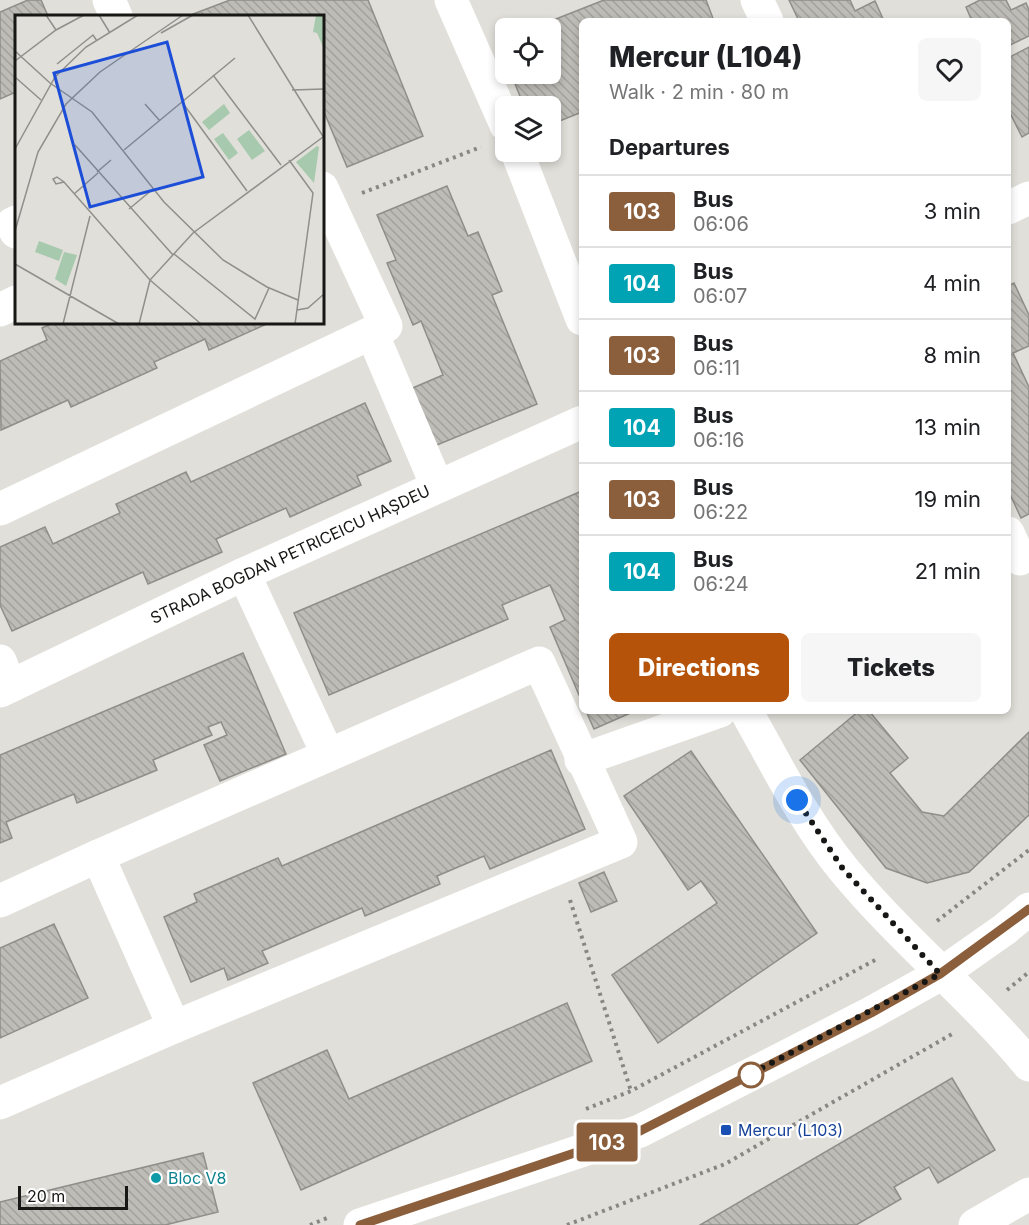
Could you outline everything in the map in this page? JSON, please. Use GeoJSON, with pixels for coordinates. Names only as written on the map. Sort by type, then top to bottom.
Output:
{"type":"FeatureCollection","features":[{"type":"Feature","properties":{"kind":"street"},"geometry":{"type":"LineString","coordinates":[[109,0],[116,15]]}},
{"type":"Feature","properties":{"kind":"street"},"geometry":{"type":"LineString","coordinates":[[757,0],[766,18]]}},
{"type":"Feature","properties":{"kind":"street"},"geometry":{"type":"LineString","coordinates":[[458,2],[495,135]]}},
{"type":"Feature","properties":{"kind":"street"},"geometry":{"type":"LineString","coordinates":[[521,162],[579,311]]}},
{"type":"Feature","properties":{"kind":"street"},"geometry":{"type":"LineString","coordinates":[[0,509],[386,326],[326,196]]}},
{"type":"Feature","properties":{"kind":"street"},"geometry":{"type":"LineString","coordinates":[[1011,207],[1029,198]]}},
{"type":"Feature","properties":{"kind":"street"},"geometry":{"type":"LineString","coordinates":[[0,310],[15,302]]}},
{"type":"Feature","properties":{"kind":"street"},"geometry":{"type":"LineString","coordinates":[[372,333],[437,486]]}},
{"type":"Feature","properties":{"kind":"street","name":"STRADA BOGDAN PETRICEICU HAȘDEU"},"geometry":{"type":"LineString","coordinates":[[3,679],[244,574],[579,423]]}},
{"type":"Feature","properties":{"kind":"street"},"geometry":{"type":"LineString","coordinates":[[244,574],[328,755]]}},
{"type":"Feature","properties":{"kind":"street"},"geometry":{"type":"LineString","coordinates":[[0,901],[539,663],[581,760],[621,842],[174,1027],[0,1103]]}},
{"type":"Feature","properties":{"kind":"street"},"geometry":{"type":"LineString","coordinates":[[581,760],[711,714]]}},
{"type":"Feature","properties":{"kind":"street"},"geometry":{"type":"LineString","coordinates":[[748,714],[797,800],[843,869],[940,974],[981,1013],[1029,1065]]}},
{"type":"Feature","properties":{"kind":"street"},"geometry":{"type":"LineString","coordinates":[[98,856],[174,1027]]}},
{"type":"Feature","properties":{"kind":"street"},"geometry":{"type":"LineString","coordinates":[[346,1220],[640,1131],[871,1013],[940,974],[1029,909]]}},
{"type":"Feature","properties":{"kind":"street"},"geometry":{"type":"LineString","coordinates":[[975,1225],[1029,1194]]}},
{"type":"Feature","properties":{"kind":"path"},"geometry":{"type":"LineString","coordinates":[[326,196],[495,135]]}},
{"type":"Feature","properties":{"kind":"path"},"geometry":{"type":"LineString","coordinates":[[581,1111],[631,1091],[910,941],[1029,850]]}},
{"type":"Feature","properties":{"kind":"path"},"geometry":{"type":"LineString","coordinates":[[560,868],[631,1091]]}},
{"type":"Feature","properties":{"kind":"path"},"geometry":{"type":"LineString","coordinates":[[567,1225],[725,1164],[962,1028],[1029,972]]}},
{"type":"Feature","properties":{"kind":"path"},"geometry":{"type":"LineString","coordinates":[[310,1225],[346,1220]]}},
{"type":"Feature","properties":{"kind":"building"},"geometry":{"type":"Polygon","coordinates":[[[28,0],[41,0],[48,15],[15,15],[15,92],[0,99],[0,12],[28,0]]]}},
{"type":"Feature","properties":{"kind":"building"},"geometry":{"type":"Polygon","coordinates":[[[230,0],[368,0],[423,136],[347,167],[324,112],[324,15],[191,15],[230,0]]]}},
{"type":"Feature","properties":{"kind":"building"},"geometry":{"type":"Polygon","coordinates":[[[604,0],[706,0],[713,18],[579,18],[579,113],[561,121],[561,96],[520,96],[515,84],[561,84],[561,18],[558,18],[604,0]]]}},
{"type":"Feature","properties":{"kind":"building"},"geometry":{"type":"Polygon","coordinates":[[[789,0],[850,0],[855,11],[875,1],[883,18],[798,18],[789,0]]]}},
{"type":"Feature","properties":{"kind":"building"},"geometry":{"type":"Polygon","coordinates":[[[980,0],[1006,0],[1011,10],[1026,3],[1029,10],[1029,36],[1011,45],[1011,18],[971,18],[966,7],[980,0]]]}},
{"type":"Feature","properties":{"kind":"building"},"geometry":{"type":"Polygon","coordinates":[[[1029,47],[1029,133],[1022,137],[1011,115],[1011,56],[1029,47]]]}},
{"type":"Feature","properties":{"kind":"building"},"geometry":{"type":"Polygon","coordinates":[[[447,186],[468,236],[478,232],[502,291],[492,295],[537,404],[432,447],[408,390],[443,375],[421,321],[413,325],[387,263],[396,260],[377,215],[447,186]]]}},
{"type":"Feature","properties":{"kind":"building"},"geometry":{"type":"Polygon","coordinates":[[[1014,283],[1029,315],[1029,346],[1013,353],[1029,387],[1029,514],[1021,518],[1011,496],[1011,284],[1014,283]]]}},
{"type":"Feature","properties":{"kind":"building"},"geometry":{"type":"Polygon","coordinates":[[[51,324],[267,324],[209,350],[205,339],[154,362],[157,368],[71,407],[68,400],[1,430],[0,361],[47,340],[42,328],[51,324]]]}},
{"type":"Feature","properties":{"kind":"building"},"geometry":{"type":"Polygon","coordinates":[[[365,403],[391,461],[357,476],[361,485],[290,517],[286,508],[216,539],[222,552],[148,584],[143,572],[12,631],[0,605],[0,547],[45,527],[53,544],[120,513],[116,504],[186,472],[191,482],[365,403]]]}},
{"type":"Feature","properties":{"kind":"building"},"geometry":{"type":"Polygon","coordinates":[[[579,492],[579,695],[550,627],[565,620],[550,585],[502,605],[508,619],[329,695],[294,613],[579,492]]]}},
{"type":"Feature","properties":{"kind":"building"},"geometry":{"type":"Polygon","coordinates":[[[243,653],[286,754],[220,781],[204,745],[227,735],[221,722],[208,727],[212,735],[153,760],[157,770],[77,803],[74,794],[6,822],[12,838],[0,843],[0,755],[243,653]]]}},
{"type":"Feature","properties":{"kind":"building"},"geometry":{"type":"Polygon","coordinates":[[[587,714],[628,714],[594,729],[587,714]]]}},
{"type":"Feature","properties":{"kind":"building"},"geometry":{"type":"Polygon","coordinates":[[[855,714],[871,714],[908,758],[890,773],[922,812],[944,816],[1029,732],[1029,815],[969,872],[927,883],[886,868],[800,760],[855,714]]]}},
{"type":"Feature","properties":{"kind":"building"},"geometry":{"type":"Polygon","coordinates":[[[551,750],[585,829],[490,869],[484,856],[437,876],[440,884],[365,916],[362,908],[262,951],[268,963],[228,980],[224,968],[191,982],[164,917],[197,902],[194,894],[278,858],[282,866],[551,750]]]}},
{"type":"Feature","properties":{"kind":"building"},"geometry":{"type":"Polygon","coordinates":[[[691,751],[817,933],[658,1043],[612,975],[717,903],[701,881],[688,890],[624,796],[691,751]]]}},
{"type":"Feature","properties":{"kind":"building"},"geometry":{"type":"Polygon","coordinates":[[[604,872],[617,901],[591,912],[579,883],[604,872]]]}},
{"type":"Feature","properties":{"kind":"building"},"geometry":{"type":"Polygon","coordinates":[[[54,924],[88,998],[0,1038],[0,948],[54,924]]]}},
{"type":"Feature","properties":{"kind":"building"},"geometry":{"type":"Polygon","coordinates":[[[567,1003],[592,1061],[301,1190],[253,1083],[327,1050],[349,1099],[567,1003]]]}},
{"type":"Feature","properties":{"kind":"building"},"geometry":{"type":"Polygon","coordinates":[[[952,1078],[995,1150],[938,1183],[929,1167],[894,1187],[901,1199],[856,1225],[700,1225],[952,1078]]]}},
{"type":"Feature","properties":{"kind":"building","name":"Bloc V8"},"geometry":{"type":"Polygon","coordinates":[[[203,1153],[218,1212],[165,1225],[0,1225],[0,1202],[203,1153]]]}},
{"type":"Feature","properties":{"kind":"bus line","name":"103"},"geometry":{"type":"LineString","coordinates":[[360,1225],[640,1131],[871,1013],[940,974],[1005,929],[1029,909]]}},
{"type":"Feature","properties":{"kind":"place","name":"Mercur (L103)"},"geometry":{"type":"Point","coordinates":[726,1130]}},
{"type":"Feature","properties":{"kind":"place","name":"Bloc V8"},"geometry":{"type":"Point","coordinates":[156,1178]}},
{"type":"Feature","properties":{"kind":"route"},"geometry":{"type":"LineString","coordinates":[[751,1075],[747,1076],[871,1013],[940,974],[843,869],[797,800]]}}]}
